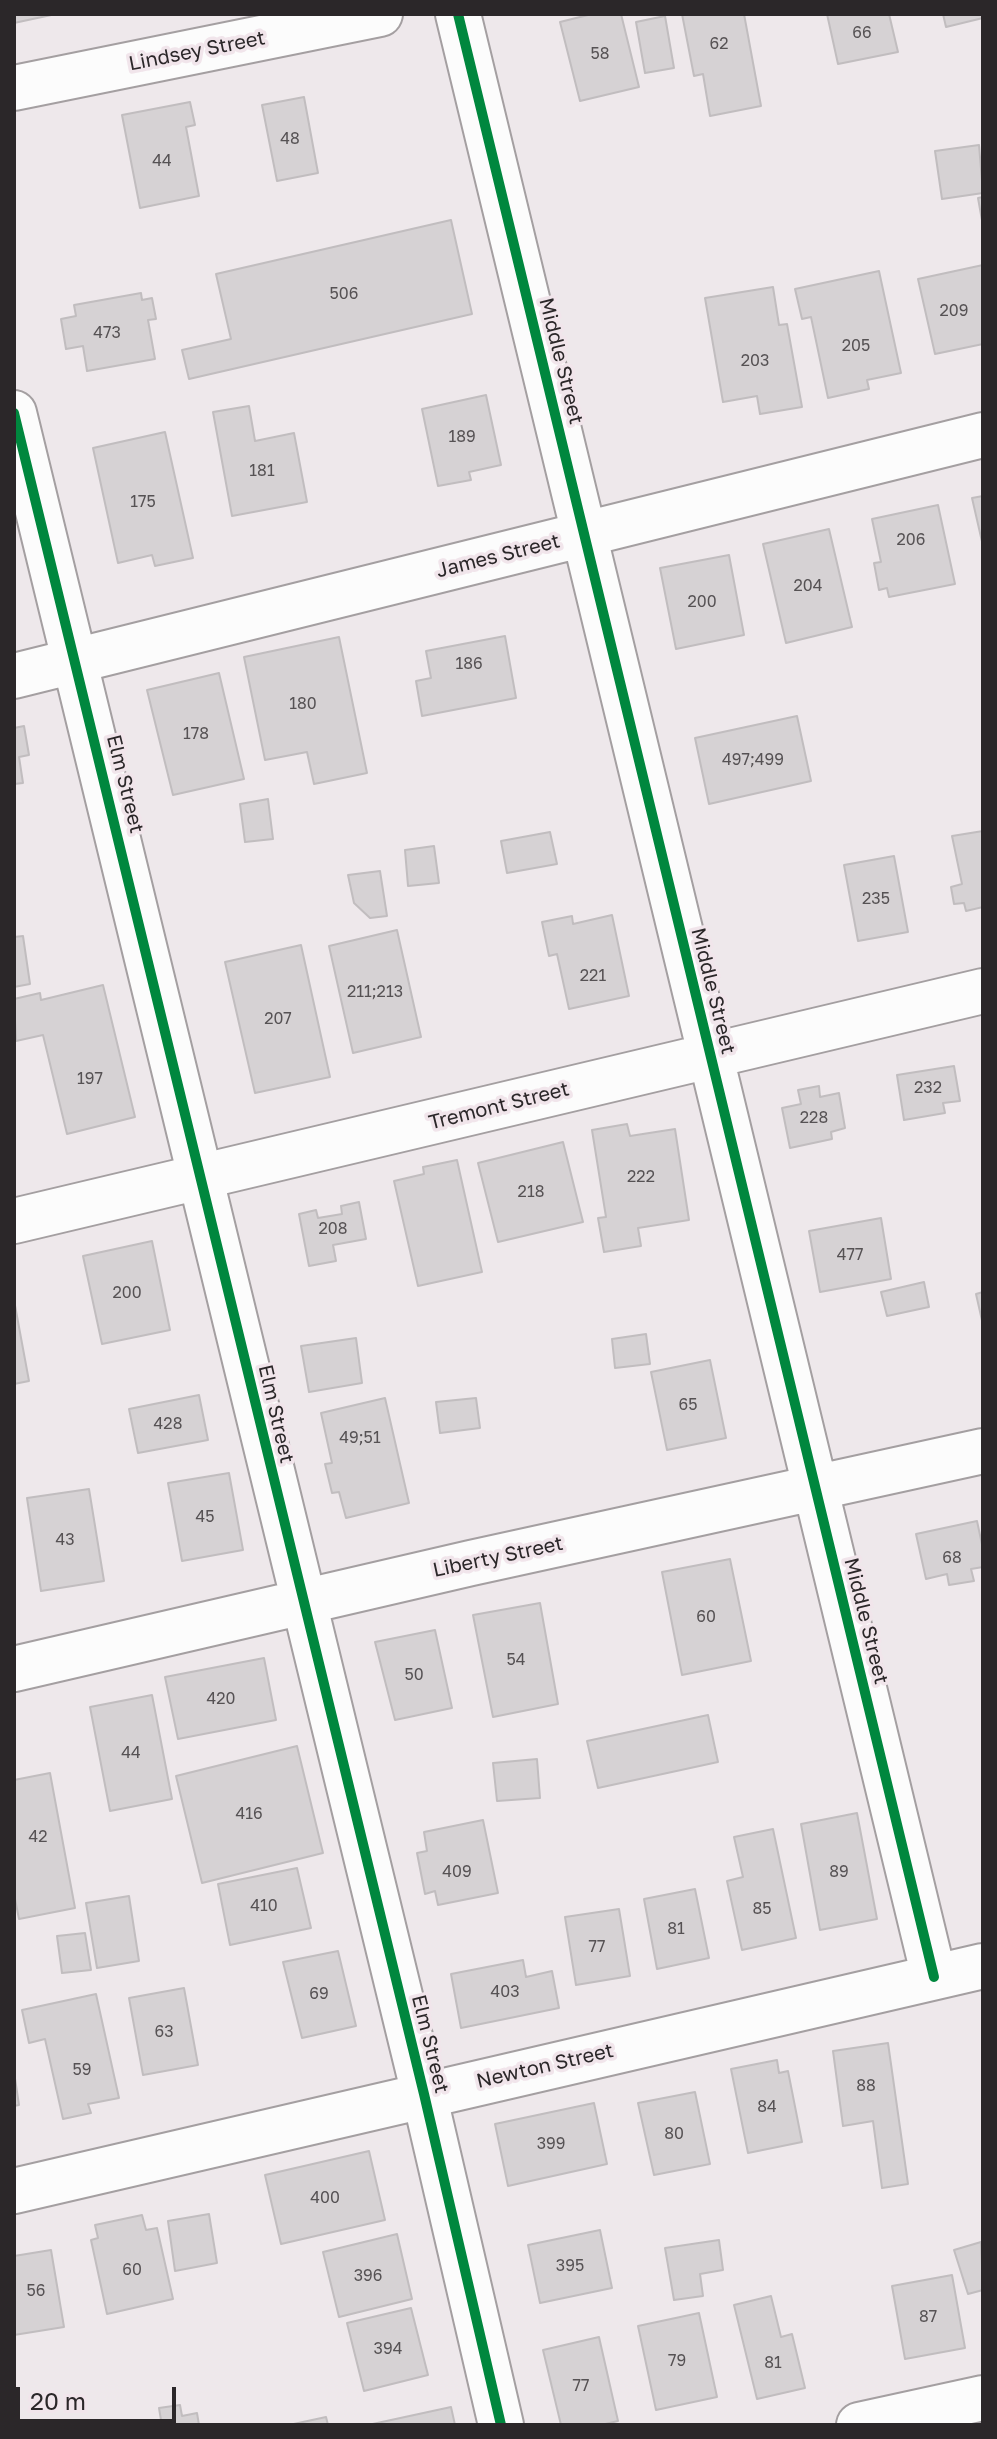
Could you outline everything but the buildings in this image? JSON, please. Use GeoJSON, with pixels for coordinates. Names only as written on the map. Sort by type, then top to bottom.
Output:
{"type":"FeatureCollection","features":[{"type":"Feature","properties":{"kind":"street","name":"Lindsey Street"},"geometry":{"type":"LineString","coordinates":[[14,88],[380,14]]}},
{"type":"Feature","properties":{"kind":"street","name":"Middle Street"},"geometry":{"type":"LineString","coordinates":[[458,14],[934,1977]]}},
{"type":"Feature","properties":{"kind":"street","name":"Elm Street"},"geometry":{"type":"LineString","coordinates":[[14,413],[424,2094],[501,2425]]}},
{"type":"Feature","properties":{"kind":"street","name":"James Street"},"geometry":{"type":"LineString","coordinates":[[14,676],[983,435]]}},
{"type":"Feature","properties":{"kind":"street","name":"Tremont Street"},"geometry":{"type":"LineString","coordinates":[[14,1221],[202,1179],[983,991]]}},
{"type":"Feature","properties":{"kind":"street","name":"Liberty Street"},"geometry":{"type":"LineString","coordinates":[[14,1669],[303,1601],[983,1451]]}},
{"type":"Feature","properties":{"kind":"street","name":"Newton Street"},"geometry":{"type":"LineString","coordinates":[[14,2191],[983,1966]]}},
{"type":"Feature","properties":{"kind":"street"},"geometry":{"type":"LineString","coordinates":[[859,2425],[983,2398]]}},
{"type":"Feature","properties":{"kind":"cycle path"},"geometry":{"type":"LineString","coordinates":[[458,14],[934,1977]]}},
{"type":"Feature","properties":{"kind":"cycle path"},"geometry":{"type":"LineString","coordinates":[[14,413],[424,2094],[501,2425]]}}]}
